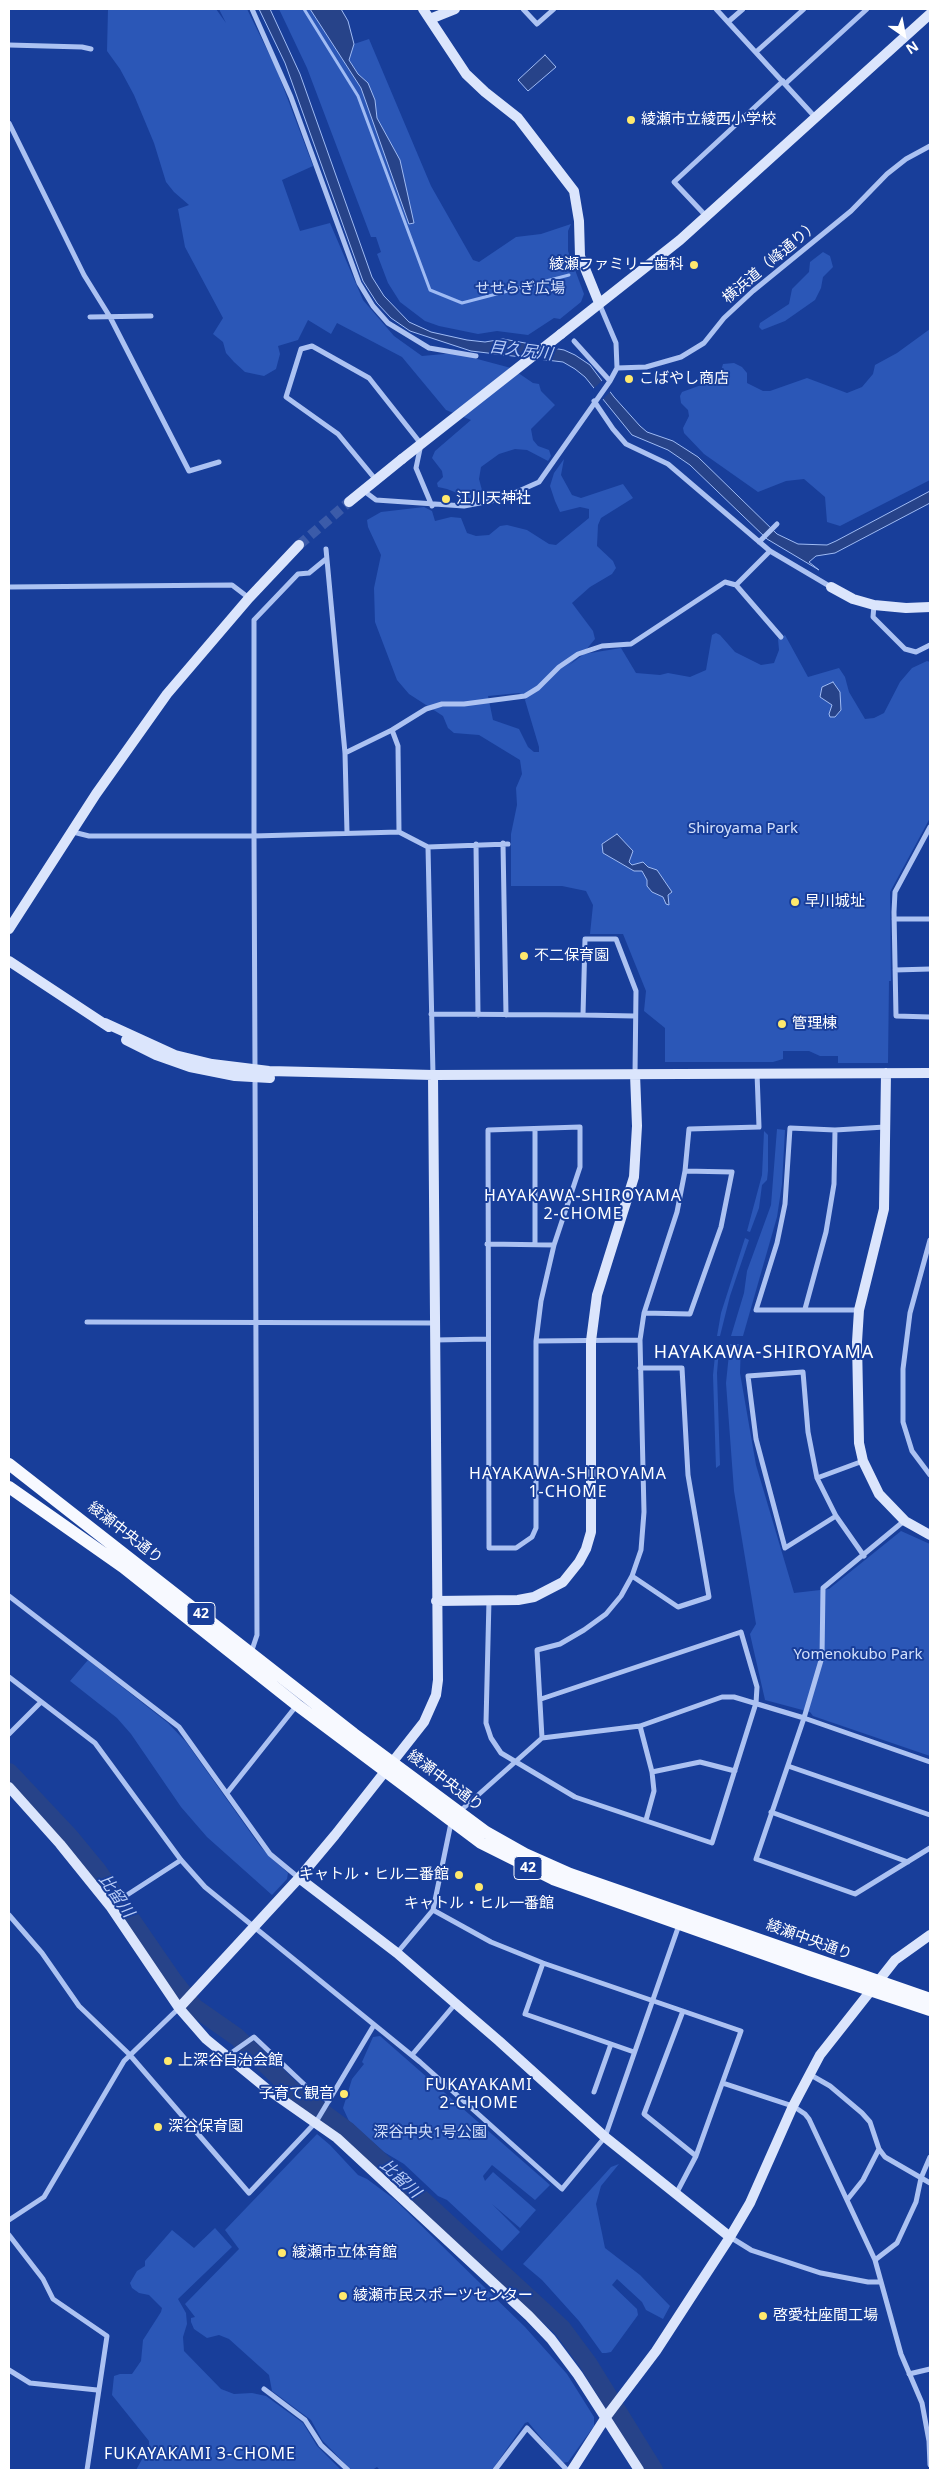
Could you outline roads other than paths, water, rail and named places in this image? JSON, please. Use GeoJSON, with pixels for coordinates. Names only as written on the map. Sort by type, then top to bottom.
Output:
{"type":"FeatureCollection","features":[{"type":"Feature","properties":{"kind":"main road","name":"綾瀬中央通り"},"geometry":{"type":"LineString","coordinates":[[9,1464],[354,1734],[389,1767]]}},
{"type":"Feature","properties":{"kind":"main road","name":"綾瀬中央通り"},"geometry":{"type":"LineString","coordinates":[[9,1487],[123,1567],[297,1704],[389,1767],[455,1817],[481,1843],[553,1879],[694,1924],[873,1986],[930,2010]]}},
{"type":"Feature","properties":{"kind":"main road","name":"綾瀬中央通り"},"geometry":{"type":"LineString","coordinates":[[873,1986],[930,1999]]}},
{"type":"Feature","properties":{"kind":"street"},"geometry":{"type":"LineString","coordinates":[[252,9],[292,97],[359,283],[373,306],[388,323],[429,348],[476,356]]}},
{"type":"Feature","properties":{"kind":"street"},"geometry":{"type":"LineString","coordinates":[[363,490],[376,500],[432,506],[484,504],[532,487],[547,472],[595,400],[610,382],[617,368],[616,343],[580,256],[579,221],[574,191],[518,118],[466,74],[423,9]]}},
{"type":"Feature","properties":{"kind":"street"},"geometry":{"type":"LineString","coordinates":[[430,19],[455,9]]}},
{"type":"Feature","properties":{"kind":"street"},"geometry":{"type":"LineString","coordinates":[[523,9],[537,24],[554,9]]}},
{"type":"Feature","properties":{"kind":"street"},"geometry":{"type":"LineString","coordinates":[[716,9],[816,118]]}},
{"type":"Feature","properties":{"kind":"street"},"geometry":{"type":"LineString","coordinates":[[728,22],[743,9]]}},
{"type":"Feature","properties":{"kind":"street"},"geometry":{"type":"LineString","coordinates":[[756,52],[804,9]]}},
{"type":"Feature","properties":{"kind":"street"},"geometry":{"type":"LineString","coordinates":[[706,216],[674,182],[867,9]]}},
{"type":"Feature","properties":{"kind":"street"},"geometry":{"type":"LineString","coordinates":[[349,502],[599,302],[680,240],[930,14]]}},
{"type":"Feature","properties":{"kind":"street"},"geometry":{"type":"LineString","coordinates":[[9,46],[82,47],[91,50]]}},
{"type":"Feature","properties":{"kind":"street"},"geometry":{"type":"LineString","coordinates":[[9,123],[84,275],[110,317],[189,471],[219,462]]}},
{"type":"Feature","properties":{"kind":"street","name":"横浜道（峰通り）"},"geometry":{"type":"LineString","coordinates":[[617,368],[646,367],[682,357],[704,343],[724,318],[851,211],[887,174],[906,159],[930,146]]}},
{"type":"Feature","properties":{"kind":"street"},"geometry":{"type":"LineString","coordinates":[[90,317],[151,316]]}},
{"type":"Feature","properties":{"kind":"street"},"geometry":{"type":"LineString","coordinates":[[574,340],[610,382]]}},
{"type":"Feature","properties":{"kind":"street"},"geometry":{"type":"LineString","coordinates":[[376,480],[338,434],[286,397],[301,349],[312,346],[369,378],[418,440],[420,449],[416,468],[432,506]]}},
{"type":"Feature","properties":{"kind":"street"},"geometry":{"type":"LineString","coordinates":[[595,400],[613,429],[626,444],[668,464],[761,541],[770,552],[853,599],[874,605],[906,608],[930,607]]}},
{"type":"Feature","properties":{"kind":"street"},"geometry":{"type":"LineString","coordinates":[[761,541],[775,525]]}},
{"type":"Feature","properties":{"kind":"street"},"geometry":{"type":"LineString","coordinates":[[9,929],[96,794],[167,694],[249,598],[299,545]]}},
{"type":"Feature","properties":{"kind":"street"},"geometry":{"type":"LineString","coordinates":[[326,549],[345,753],[347,833]]}},
{"type":"Feature","properties":{"kind":"street"},"geometry":{"type":"LineString","coordinates":[[736,585],[770,552]]}},
{"type":"Feature","properties":{"kind":"street"},"geometry":{"type":"LineString","coordinates":[[251,1653],[257,1635],[254,620],[298,574],[309,573],[326,559]]}},
{"type":"Feature","properties":{"kind":"street"},"geometry":{"type":"LineString","coordinates":[[345,753],[392,730],[426,708],[442,704],[464,704],[525,696],[538,688],[559,668],[578,654],[602,646],[631,644],[725,582],[736,585],[781,637]]}},
{"type":"Feature","properties":{"kind":"street"},"geometry":{"type":"LineString","coordinates":[[9,587],[232,585],[249,598]]}},
{"type":"Feature","properties":{"kind":"street"},"geometry":{"type":"LineString","coordinates":[[874,605],[873,617],[905,649],[916,652],[930,645]]}},
{"type":"Feature","properties":{"kind":"street"},"geometry":{"type":"LineString","coordinates":[[392,730],[398,746],[399,832]]}},
{"type":"Feature","properties":{"kind":"street"},"geometry":{"type":"LineString","coordinates":[[930,827],[895,892],[894,919],[896,1016],[930,1017]]}},
{"type":"Feature","properties":{"kind":"street"},"geometry":{"type":"LineString","coordinates":[[73,832],[89,836],[254,836],[399,832],[428,847],[505,844],[506,1015]]}},
{"type":"Feature","properties":{"kind":"street"},"geometry":{"type":"LineString","coordinates":[[476,844],[478,1015]]}},
{"type":"Feature","properties":{"kind":"street"},"geometry":{"type":"LineString","coordinates":[[9,2220],[44,2197],[129,2054],[181,2005],[299,1878],[424,1722],[436,1695],[438,1680],[433,1075],[428,847]]}},
{"type":"Feature","properties":{"kind":"street"},"geometry":{"type":"LineString","coordinates":[[894,919],[930,919]]}},
{"type":"Feature","properties":{"kind":"street"},"geometry":{"type":"LineString","coordinates":[[436,1601],[518,1600],[547,1592],[570,1574],[586,1549],[590,1532],[591,1341],[597,1294],[634,1177],[637,1126],[634,1074],[636,991],[616,939],[585,939],[583,1015]]}},
{"type":"Feature","properties":{"kind":"street"},"geometry":{"type":"LineString","coordinates":[[9,961],[105,1023],[138,1047],[173,1062],[213,1072],[307,1077],[346,1074],[930,1073]]}},
{"type":"Feature","properties":{"kind":"street"},"geometry":{"type":"LineString","coordinates":[[895,970],[930,969]]}},
{"type":"Feature","properties":{"kind":"street"},"geometry":{"type":"LineString","coordinates":[[431,1014],[634,1016]]}},
{"type":"Feature","properties":{"kind":"street"},"geometry":{"type":"LineString","coordinates":[[542,1738],[537,1650],[560,1644],[606,1614],[621,1596],[632,1576],[644,1532],[640,1340],[644,1313],[677,1212],[685,1171],[689,1129],[759,1127],[758,1073]]}},
{"type":"Feature","properties":{"kind":"street"},"geometry":{"type":"LineString","coordinates":[[886,1073],[884,1209],[859,1310],[857,1342],[859,1443],[863,1461],[879,1494],[904,1521],[930,1535]]}},
{"type":"Feature","properties":{"kind":"street"},"geometry":{"type":"LineString","coordinates":[[580,1127],[580,1167],[554,1246],[541,1301],[536,1341],[536,1528],[532,1537],[516,1548],[489,1548],[488,1244],[488,1130],[580,1127]]}},
{"type":"Feature","properties":{"kind":"street"},"geometry":{"type":"LineString","coordinates":[[859,1310],[756,1310],[776,1243],[785,1204],[790,1128],[836,1130],[886,1127]]}},
{"type":"Feature","properties":{"kind":"street"},"geometry":{"type":"LineString","coordinates":[[535,1244],[536,1129]]}},
{"type":"Feature","properties":{"kind":"street"},"geometry":{"type":"LineString","coordinates":[[805,1309],[820,1261],[831,1203],[834,1184],[836,1130]]}},
{"type":"Feature","properties":{"kind":"street"},"geometry":{"type":"LineString","coordinates":[[644,1313],[690,1314],[721,1227],[732,1172],[685,1171]]}},
{"type":"Feature","properties":{"kind":"street"},"geometry":{"type":"LineString","coordinates":[[930,1240],[910,1314],[903,1370],[903,1422],[912,1451],[930,1474]]}},
{"type":"Feature","properties":{"kind":"street"},"geometry":{"type":"LineString","coordinates":[[488,1244],[554,1246]]}},
{"type":"Feature","properties":{"kind":"street"},"geometry":{"type":"LineString","coordinates":[[87,1322],[435,1323]]}},
{"type":"Feature","properties":{"kind":"street"},"geometry":{"type":"LineString","coordinates":[[435,1340],[487,1340]]}},
{"type":"Feature","properties":{"kind":"street"},"geometry":{"type":"LineString","coordinates":[[536,1341],[640,1340]]}},
{"type":"Feature","properties":{"kind":"street"},"geometry":{"type":"LineString","coordinates":[[632,1576],[678,1607],[709,1597],[688,1475],[682,1368],[640,1368]]}},
{"type":"Feature","properties":{"kind":"street"},"geometry":{"type":"LineString","coordinates":[[836,1516],[785,1548],[756,1439],[748,1376],[803,1372],[808,1432],[818,1478],[836,1516],[864,1556]]}},
{"type":"Feature","properties":{"kind":"street"},"geometry":{"type":"LineString","coordinates":[[818,1478],[863,1461]]}},
{"type":"Feature","properties":{"kind":"street"},"geometry":{"type":"LineString","coordinates":[[904,1521],[823,1588],[822,1657],[804,1718],[756,1859],[856,1894],[930,1848]]}},
{"type":"Feature","properties":{"kind":"street"},"geometry":{"type":"LineString","coordinates":[[9,1596],[171,1720],[186,1736],[270,1854],[397,1953],[456,2003],[605,2137],[675,2195],[730,2237],[751,2250],[822,2273],[868,2282],[882,2282]]}},
{"type":"Feature","properties":{"kind":"street"},"geometry":{"type":"LineString","coordinates":[[489,1600],[486,1723],[490,1738],[501,1753],[513,1762],[575,1797],[712,1843],[756,1703],[757,1687],[741,1632],[540,1699]]}},
{"type":"Feature","properties":{"kind":"street"},"geometry":{"type":"LineString","coordinates":[[9,1677],[95,1743],[181,1860],[206,1887],[253,1928],[412,2055],[562,2189],[605,2137],[651,2001],[694,1924]]}},
{"type":"Feature","properties":{"kind":"street"},"geometry":{"type":"LineString","coordinates":[[397,1953],[433,1910],[455,1817],[513,1762],[542,1738],[640,1726],[722,1697],[756,1703],[804,1718],[930,1762]]}},
{"type":"Feature","properties":{"kind":"street"},"geometry":{"type":"LineString","coordinates":[[9,1734],[41,1702]]}},
{"type":"Feature","properties":{"kind":"street"},"geometry":{"type":"LineString","coordinates":[[227,1793],[297,1704]]}},
{"type":"Feature","properties":{"kind":"street"},"geometry":{"type":"LineString","coordinates":[[640,1726],[652,1772],[654,1791],[646,1820]]}},
{"type":"Feature","properties":{"kind":"street"},"geometry":{"type":"LineString","coordinates":[[652,1772],[700,1762],[735,1771]]}},
{"type":"Feature","properties":{"kind":"street"},"geometry":{"type":"LineString","coordinates":[[788,1766],[930,1815]]}},
{"type":"Feature","properties":{"kind":"street"},"geometry":{"type":"LineString","coordinates":[[9,1787],[112,1904],[206,2039],[267,2089],[318,2118],[541,2329],[608,2415],[638,2470]]}},
{"type":"Feature","properties":{"kind":"street"},"geometry":{"type":"LineString","coordinates":[[771,1812],[908,1862]]}},
{"type":"Feature","properties":{"kind":"street"},"geometry":{"type":"LineString","coordinates":[[112,1904],[181,1860]]}},
{"type":"Feature","properties":{"kind":"street"},"geometry":{"type":"LineString","coordinates":[[433,1910],[491,1942],[543,1963],[741,2032],[696,2156],[675,2195]]}},
{"type":"Feature","properties":{"kind":"street"},"geometry":{"type":"LineString","coordinates":[[9,1915],[42,1953],[79,2006],[129,2054],[249,2193],[318,2118],[374,2025]]}},
{"type":"Feature","properties":{"kind":"street"},"geometry":{"type":"LineString","coordinates":[[572,2470],[608,2415],[656,2351],[730,2237],[767,2167],[809,2074],[873,1986],[895,1960],[930,1935]]}},
{"type":"Feature","properties":{"kind":"street"},"geometry":{"type":"LineString","coordinates":[[543,1963],[526,2014],[634,2052]]}},
{"type":"Feature","properties":{"kind":"street"},"geometry":{"type":"LineString","coordinates":[[412,2055],[456,2003]]}},
{"type":"Feature","properties":{"kind":"street"},"geometry":{"type":"LineString","coordinates":[[680,2010],[644,2114],[696,2156]]}},
{"type":"Feature","properties":{"kind":"street"},"geometry":{"type":"LineString","coordinates":[[226,2057],[254,2037],[309,2089],[328,2103]]}},
{"type":"Feature","properties":{"kind":"street"},"geometry":{"type":"LineString","coordinates":[[594,2092],[611,2044]]}},
{"type":"Feature","properties":{"kind":"street"},"geometry":{"type":"LineString","coordinates":[[809,2074],[830,2086],[862,2112],[870,2122],[878,2149],[893,2163],[930,2183]]}},
{"type":"Feature","properties":{"kind":"street"},"geometry":{"type":"LineString","coordinates":[[723,2083],[793,2106],[806,2114],[875,2260],[909,2374],[922,2403],[928,2429],[930,2464]]}},
{"type":"Feature","properties":{"kind":"street"},"geometry":{"type":"LineString","coordinates":[[847,2200],[863,2180],[878,2149]]}},
{"type":"Feature","properties":{"kind":"street"},"geometry":{"type":"LineString","coordinates":[[875,2260],[897,2243],[916,2202],[921,2178],[930,2157]]}},
{"type":"Feature","properties":{"kind":"street"},"geometry":{"type":"LineString","coordinates":[[9,2235],[43,2279],[53,2299],[107,2336],[87,2470]]}},
{"type":"Feature","properties":{"kind":"street"},"geometry":{"type":"LineString","coordinates":[[909,2374],[930,2369]]}},
{"type":"Feature","properties":{"kind":"street"},"geometry":{"type":"LineString","coordinates":[[9,2370],[30,2383],[98,2390]]}},
{"type":"Feature","properties":{"kind":"street"},"geometry":{"type":"LineString","coordinates":[[264,2389],[304,2420],[321,2445],[348,2470]]}},
{"type":"Feature","properties":{"kind":"street"},"geometry":{"type":"LineString","coordinates":[[495,2470],[527,2428],[567,2470]]}},
{"type":"Feature","properties":{"kind":"water","name":"目久尻川"},"geometry":{"type":"Polygon","coordinates":[[[259,9],[270,9],[300,74],[372,277],[384,296],[409,322],[431,332],[467,340],[485,342],[503,339],[564,350],[575,355],[590,365],[614,397],[647,432],[673,441],[698,457],[777,534],[798,544],[827,545],[930,491],[930,503],[835,553],[816,556],[809,562],[819,570],[767,539],[690,465],[668,450],[632,435],[585,377],[575,369],[563,362],[471,351],[410,331],[391,318],[377,303],[363,281],[285,63],[259,9]]]}},
{"type":"Feature","properties":{"kind":"water"},"geometry":{"type":"Polygon","coordinates":[[[310,9],[341,9],[348,21],[354,44],[349,60],[358,74],[368,83],[375,100],[377,118],[400,160],[414,223],[409,224],[361,88],[310,9]]]}},
{"type":"Feature","properties":{"kind":"water"},"geometry":{"type":"Polygon","coordinates":[[[545,55],[556,67],[528,91],[518,80],[545,55]]]}},
{"type":"Feature","properties":{"kind":"water"},"geometry":{"type":"Polygon","coordinates":[[[833,682],[840,692],[841,710],[835,717],[830,717],[832,705],[820,697],[822,687],[833,682]]]}},
{"type":"Feature","properties":{"kind":"water"},"geometry":{"type":"Polygon","coordinates":[[[617,834],[633,851],[629,862],[632,865],[643,862],[648,867],[657,870],[672,892],[668,895],[669,905],[666,904],[663,897],[652,892],[647,886],[647,880],[642,871],[634,871],[603,853],[602,844],[617,834]]]}},
{"type":"Feature","properties":{"kind":"waterway"},"geometry":{"type":"LineString","coordinates":[[304,9],[358,96],[430,290],[462,303],[569,275]]}},
{"type":"Feature","properties":{"kind":"waterway","name":"比留川"},"geometry":{"type":"LineString","coordinates":[[9,1772],[70,1837],[98,1871],[173,1980],[194,2007],[237,2037],[291,2089],[348,2131],[562,2328],[588,2363],[654,2470]]}},
{"type":"Feature","properties":{"kind":"tunnel"},"geometry":{"type":"LineString","coordinates":[[299,545],[349,502]]}},
{"type":"Feature","properties":{"kind":"place","name":"綾瀬市立綾西小学校"},"geometry":{"type":"Point","coordinates":[631,120]}},
{"type":"Feature","properties":{"kind":"place","name":"綾瀬ファミリー歯科"},"geometry":{"type":"Point","coordinates":[694,265]}},
{"type":"Feature","properties":{"kind":"place","name":"こばやし商店"},"geometry":{"type":"Point","coordinates":[629,379]}},
{"type":"Feature","properties":{"kind":"place","name":"江川天神社"},"geometry":{"type":"Point","coordinates":[446,499]}},
{"type":"Feature","properties":{"kind":"place","name":"早川城址"},"geometry":{"type":"Point","coordinates":[795,902]}},
{"type":"Feature","properties":{"kind":"place","name":"不二保育園"},"geometry":{"type":"Point","coordinates":[524,956]}},
{"type":"Feature","properties":{"kind":"place","name":"管理棟"},"geometry":{"type":"Point","coordinates":[782,1024]}},
{"type":"Feature","properties":{"kind":"place","name":"キャトル・ヒル二番館"},"geometry":{"type":"Point","coordinates":[459,1875]}},
{"type":"Feature","properties":{"kind":"place","name":"キャトル・ヒル一番館"},"geometry":{"type":"Point","coordinates":[479,1887]}},
{"type":"Feature","properties":{"kind":"place","name":"上深谷自治会館"},"geometry":{"type":"Point","coordinates":[168,2061]}},
{"type":"Feature","properties":{"kind":"place","name":"子育て観音"},"geometry":{"type":"Point","coordinates":[344,2094]}},
{"type":"Feature","properties":{"kind":"place","name":"深谷保育園"},"geometry":{"type":"Point","coordinates":[158,2127]}},
{"type":"Feature","properties":{"kind":"place","name":"綾瀬市立体育館"},"geometry":{"type":"Point","coordinates":[282,2253]}},
{"type":"Feature","properties":{"kind":"place","name":"綾瀬市民スポーツセンター"},"geometry":{"type":"Point","coordinates":[343,2296]}},
{"type":"Feature","properties":{"kind":"place","name":"啓愛社座間工場"},"geometry":{"type":"Point","coordinates":[763,2316]}},
{"type":"Feature","properties":{"kind":"district","name":"HAYAKAWA-SHIROYAMA 2-CHOME"},"geometry":{"type":"Point","coordinates":[583,1205]}},
{"type":"Feature","properties":{"kind":"district","name":"HAYAKAWA-SHIROYAMA"},"geometry":{"type":"Point","coordinates":[764,1353]}},
{"type":"Feature","properties":{"kind":"district","name":"HAYAKAWA-SHIROYAMA 1-CHOME"},"geometry":{"type":"Point","coordinates":[568,1483]}},
{"type":"Feature","properties":{"kind":"district","name":"FUKAYAKAMI 2-CHOME"},"geometry":{"type":"Point","coordinates":[479,2094]}},
{"type":"Feature","properties":{"kind":"district","name":"FUKAYAKAMI 3-CHOME"},"geometry":{"type":"Point","coordinates":[200,2454]}},
{"type":"Feature","properties":{"kind":"park label","name":"せせらぎ広場"},"geometry":{"type":"Point","coordinates":[520,289]}},
{"type":"Feature","properties":{"kind":"park label","name":"Shiroyama Park"},"geometry":{"type":"Point","coordinates":[743,829]}},
{"type":"Feature","properties":{"kind":"park label","name":"Yomenokubo Park"},"geometry":{"type":"Point","coordinates":[858,1655]}},
{"type":"Feature","properties":{"kind":"park label","name":"深谷中央1号公園"},"geometry":{"type":"Point","coordinates":[430,2133]}}]}
